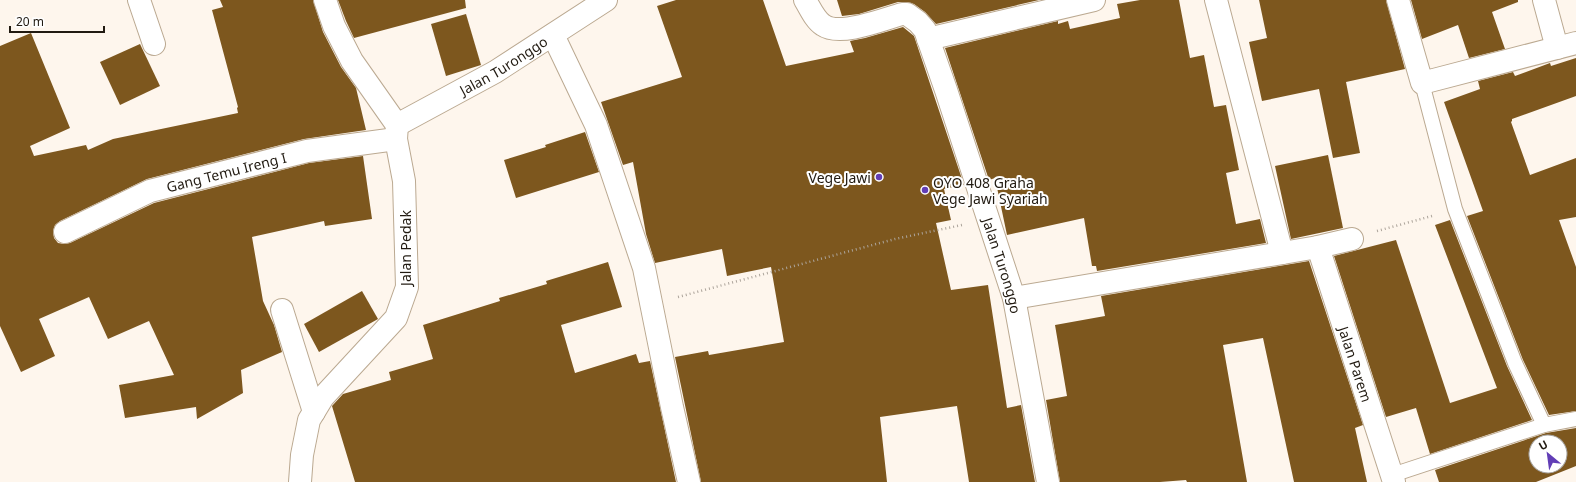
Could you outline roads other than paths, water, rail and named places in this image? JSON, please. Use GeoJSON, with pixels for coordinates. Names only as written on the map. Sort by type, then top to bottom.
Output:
{"type":"FeatureCollection","features":[{"type":"Feature","properties":{"kind":"street"},"geometry":{"type":"LineString","coordinates":[[139,0],[154,44]]}},
{"type":"Feature","properties":{"kind":"street","name":"Jalan Pedak"},"geometry":{"type":"LineString","coordinates":[[300,482],[302,456],[309,420],[323,397],[396,318],[407,287],[404,181],[397,132],[352,61],[334,26],[325,0]]}},
{"type":"Feature","properties":{"kind":"street","name":"Jalan Turonggo"},"geometry":{"type":"LineString","coordinates":[[397,132],[495,72],[606,0]]}},
{"type":"Feature","properties":{"kind":"street","name":"Jalan Turonggo"},"geometry":{"type":"LineString","coordinates":[[805,0],[815,16],[824,26],[835,30],[869,24],[902,14],[907,14],[918,22],[925,30],[1014,298],[1048,482]]}},
{"type":"Feature","properties":{"kind":"street"},"geometry":{"type":"LineString","coordinates":[[928,39],[1094,0]]}},
{"type":"Feature","properties":{"kind":"street"},"geometry":{"type":"LineString","coordinates":[[1216,0],[1282,253]]}},
{"type":"Feature","properties":{"kind":"street"},"geometry":{"type":"LineString","coordinates":[[1398,0],[1422,83],[1567,46],[1544,0]]}},
{"type":"Feature","properties":{"kind":"street"},"geometry":{"type":"LineString","coordinates":[[553,35],[596,125],[644,268],[672,407],[689,482]]}},
{"type":"Feature","properties":{"kind":"street","name":"Gang Temu Ireng I"},"geometry":{"type":"LineString","coordinates":[[65,232],[150,192],[307,151],[397,132]]}},
{"type":"Feature","properties":{"kind":"street"},"geometry":{"type":"LineString","coordinates":[[1014,298],[1282,253],[1352,239]]}},
{"type":"Feature","properties":{"kind":"street","name":"Jalan Parem"},"geometry":{"type":"LineString","coordinates":[[1318,246],[1393,478]]}},
{"type":"Feature","properties":{"kind":"street"},"geometry":{"type":"LineString","coordinates":[[282,310],[314,412]]}},
{"type":"Feature","properties":{"kind":"lane"},"geometry":{"type":"LineString","coordinates":[[1422,83],[1455,209],[1515,363],[1544,425]]}},
{"type":"Feature","properties":{"kind":"lane"},"geometry":{"type":"LineString","coordinates":[[1393,478],[1544,425],[1576,419]]}},
{"type":"Feature","properties":{"kind":"place","name":"Vege Jawi"},"geometry":{"type":"Point","coordinates":[879,177]}},
{"type":"Feature","properties":{"kind":"place","name":"OYO 408 Graha Vege Jawi Syariah"},"geometry":{"type":"Point","coordinates":[925,190]}}]}
